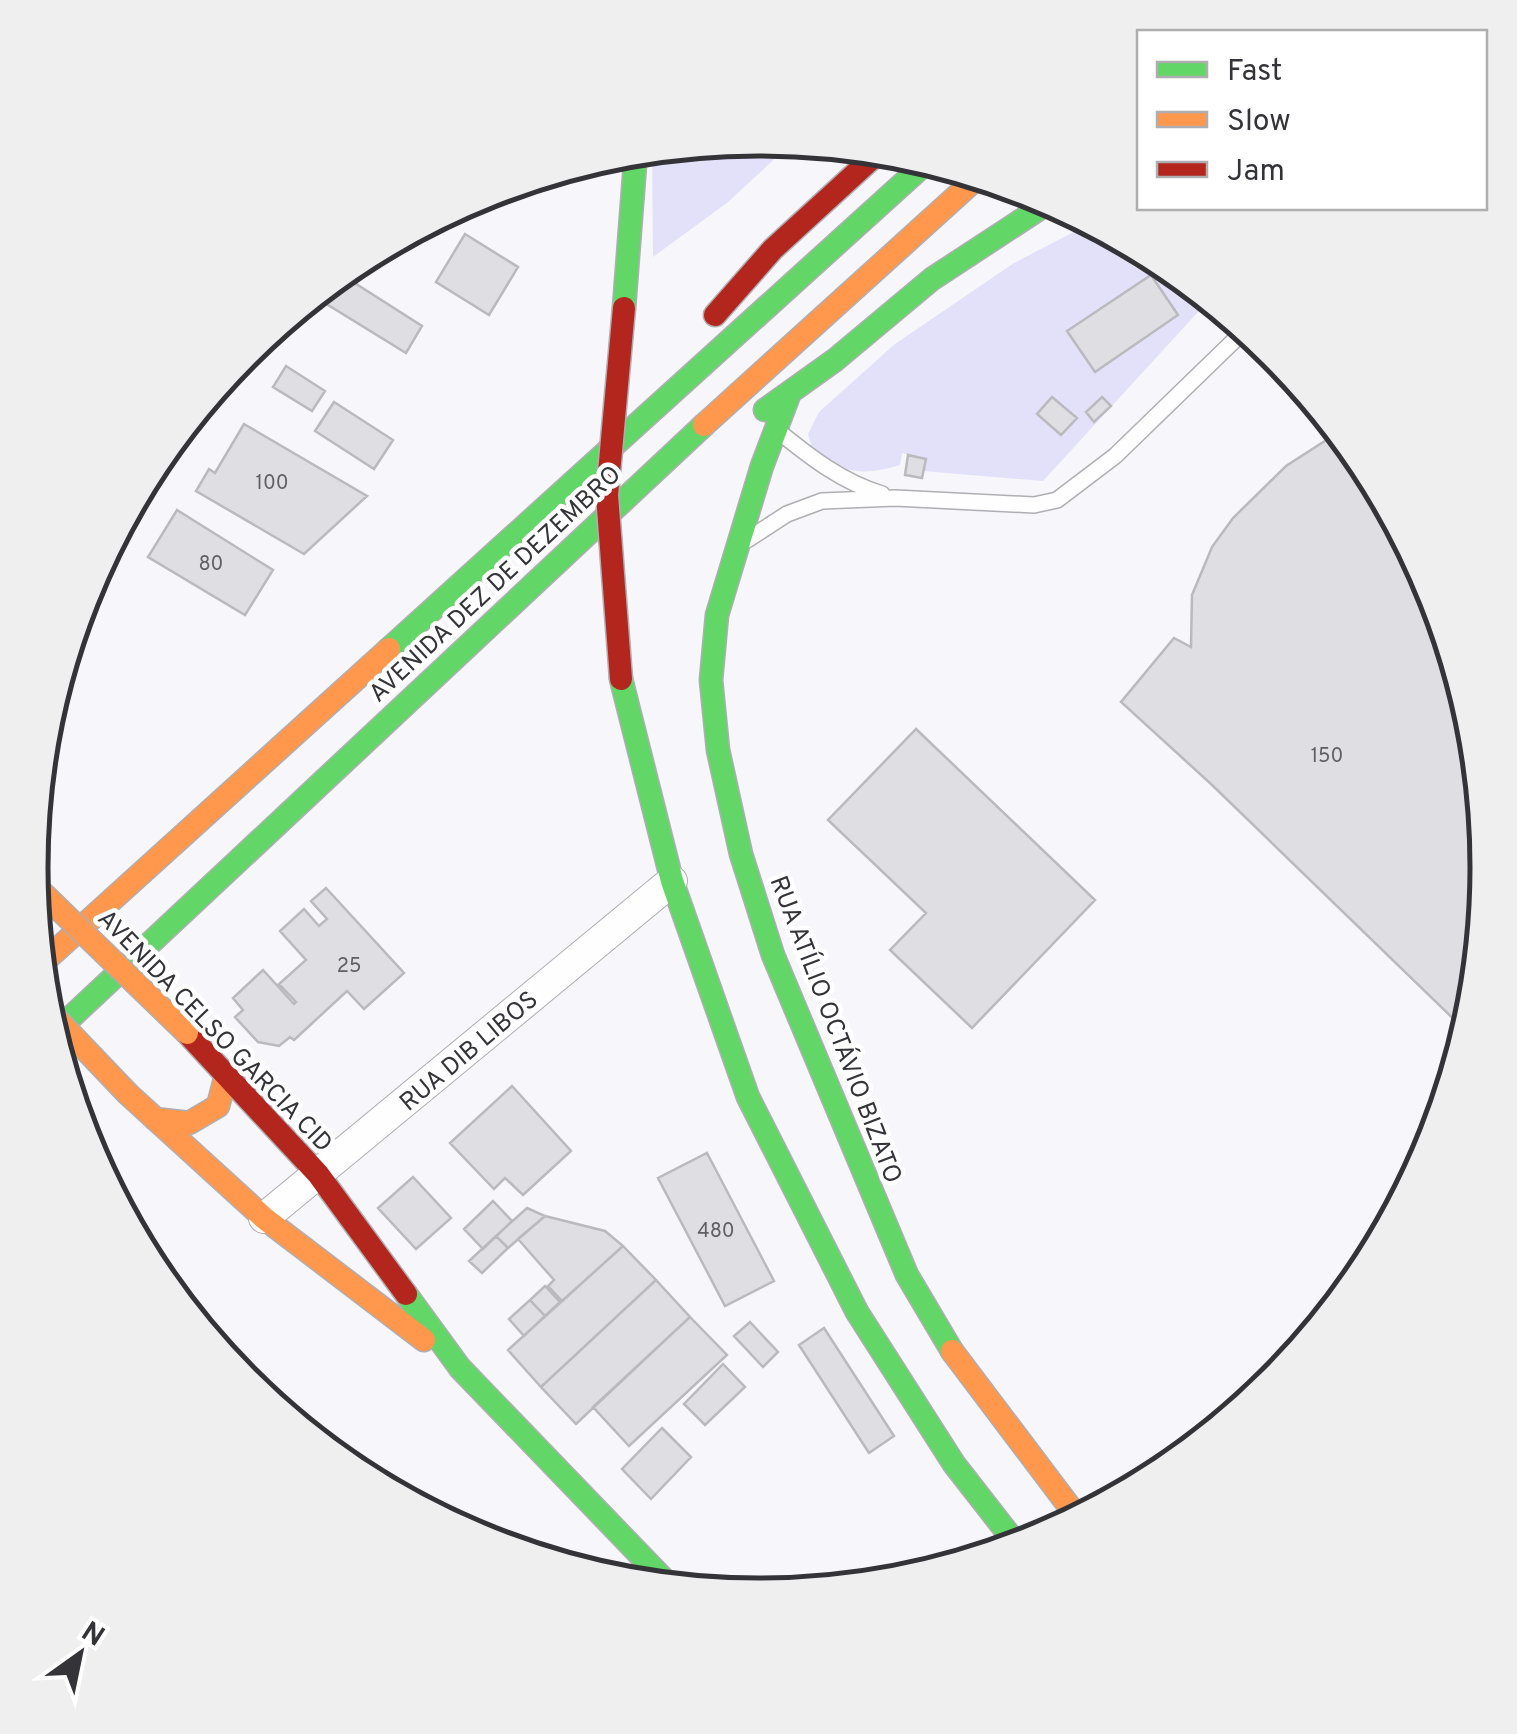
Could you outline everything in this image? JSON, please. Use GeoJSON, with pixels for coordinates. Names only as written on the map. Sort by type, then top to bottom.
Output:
{"type":"FeatureCollection","features":[{"type":"Feature","properties":{"kind":"main road"},"geometry":{"type":"LineString","coordinates":[[616,444],[687,346],[773,249],[864,164]]}},
{"type":"Feature","properties":{"kind":"main road"},"geometry":{"type":"LineString","coordinates":[[635,167],[607,495],[620,679],[672,881],[748,1097],[857,1312],[954,1464],[1007,1533]]}},
{"type":"Feature","properties":{"kind":"main road","name":"AVENIDA DEZ DE DEZEMBRO"},"geometry":{"type":"LineString","coordinates":[[53,952],[913,173]]}},
{"type":"Feature","properties":{"kind":"main road","name":"AVENIDA DEZ DE DEZEMBRO"},"geometry":{"type":"LineString","coordinates":[[65,1023],[669,457],[966,187]]}},
{"type":"Feature","properties":{"kind":"main road"},"geometry":{"type":"LineString","coordinates":[[669,457],[756,416],[790,395],[932,279],[1035,212]]}},
{"type":"Feature","properties":{"kind":"main road","name":"RUA ATÍLIO OCTÁVIO BIZATO"},"geometry":{"type":"LineString","coordinates":[[790,395],[774,428],[720,591],[711,679],[725,784],[753,901],[831,1100],[906,1275],[958,1363],[1069,1507]]}},
{"type":"Feature","properties":{"kind":"main road","name":"AVENIDA CELSO GARCIA CID"},"geometry":{"type":"LineString","coordinates":[[49,898],[186,1033],[318,1174],[460,1368],[655,1570]]}},
{"type":"Feature","properties":{"kind":"main road","name":"AVENIDA CELSO GARCIA CID"},"geometry":{"type":"LineString","coordinates":[[67,1030],[128,1094],[264,1218],[460,1368]]}},
{"type":"Feature","properties":{"kind":"main road"},"geometry":{"type":"LineString","coordinates":[[155,1119],[189,1123],[218,1106],[226,1075]]}},
{"type":"Feature","properties":{"kind":"street","name":"RUA DIB LIBOS"},"geometry":{"type":"LineString","coordinates":[[264,1218],[672,881]]}},
{"type":"Feature","properties":{"kind":"lane"},"geometry":{"type":"LineString","coordinates":[[736,548],[786,514],[822,501],[895,498],[1034,505],[1057,500],[1116,456],[1235,340]]}},
{"type":"Feature","properties":{"kind":"lane"},"geometry":{"type":"LineString","coordinates":[[774,428],[817,462],[862,488],[895,498]]}},
{"type":"Feature","properties":{"kind":"shaded area"},"geometry":{"type":"Polygon","coordinates":[[[777,157],[728,202],[653,257],[652,164],[777,157]]]}},
{"type":"Feature","properties":{"kind":"shaded area"},"geometry":{"type":"Polygon","coordinates":[[[1076,231],[1154,276],[1200,310],[1043,481],[923,471],[925,459],[902,453],[900,465],[876,471],[848,470],[815,459],[808,434],[819,412],[895,344],[1014,263],[1076,231]]]}},
{"type":"Feature","properties":{"kind":"building"},"geometry":{"type":"Polygon","coordinates":[[[465,234],[518,267],[489,315],[436,282],[465,234]]]}},
{"type":"Feature","properties":{"kind":"building"},"geometry":{"type":"Polygon","coordinates":[[[1151,275],[1178,315],[1095,372],[1067,331],[1151,275]]]}},
{"type":"Feature","properties":{"kind":"building"},"geometry":{"type":"Polygon","coordinates":[[[354,283],[422,326],[406,353],[326,303],[354,283]]]}},
{"type":"Feature","properties":{"kind":"building"},"geometry":{"type":"Polygon","coordinates":[[[286,366],[325,391],[312,411],[273,387],[286,366]]]}},
{"type":"Feature","properties":{"kind":"building"},"geometry":{"type":"Polygon","coordinates":[[[1052,397],[1077,418],[1061,435],[1037,414],[1052,397]]]}},
{"type":"Feature","properties":{"kind":"building"},"geometry":{"type":"Polygon","coordinates":[[[1102,397],[1111,406],[1094,422],[1086,412],[1102,397]]]}},
{"type":"Feature","properties":{"kind":"building"},"geometry":{"type":"Polygon","coordinates":[[[334,402],[393,440],[374,469],[315,431],[334,402]]]}},
{"type":"Feature","properties":{"kind":"building"},"geometry":{"type":"Polygon","coordinates":[[[244,424],[367,496],[304,554],[196,491],[209,469],[215,473],[244,424]]]}},
{"type":"Feature","properties":{"kind":"building"},"geometry":{"type":"Polygon","coordinates":[[[1327,440],[1396,553],[1432,638],[1456,728],[1468,820],[1468,914],[1453,1018],[1121,702],[1174,638],[1191,647],[1192,595],[1212,547],[1233,518],[1286,466],[1327,440]]]}},
{"type":"Feature","properties":{"kind":"building"},"geometry":{"type":"Polygon","coordinates":[[[908,455],[926,459],[922,478],[905,475],[908,455]]]}},
{"type":"Feature","properties":{"kind":"building"},"geometry":{"type":"Polygon","coordinates":[[[177,510],[273,570],[245,615],[148,557],[177,510]]]}},
{"type":"Feature","properties":{"kind":"building"},"geometry":{"type":"Polygon","coordinates":[[[916,729],[1095,900],[972,1028],[890,950],[926,913],[828,820],[916,729]]]}},
{"type":"Feature","properties":{"kind":"building"},"geometry":{"type":"Polygon","coordinates":[[[326,888],[404,973],[364,1009],[347,991],[294,1040],[290,1037],[279,1046],[258,1042],[235,1017],[243,1010],[233,998],[263,970],[296,1002],[279,984],[306,960],[280,931],[304,909],[319,926],[327,919],[311,901],[326,888]]]}},
{"type":"Feature","properties":{"kind":"building"},"geometry":{"type":"Polygon","coordinates":[[[512,1086],[571,1151],[523,1195],[505,1178],[494,1189],[450,1143],[512,1086]]]}},
{"type":"Feature","properties":{"kind":"building"},"geometry":{"type":"Polygon","coordinates":[[[707,1153],[774,1281],[725,1306],[658,1178],[707,1153]]]}},
{"type":"Feature","properties":{"kind":"building"},"geometry":{"type":"Polygon","coordinates":[[[413,1177],[451,1218],[416,1249],[378,1208],[413,1177]]]}},
{"type":"Feature","properties":{"kind":"building"},"geometry":{"type":"Polygon","coordinates":[[[493,1201],[512,1221],[483,1249],[464,1229],[493,1201]]]}},
{"type":"Feature","properties":{"kind":"building"},"geometry":{"type":"Polygon","coordinates":[[[527,1208],[545,1216],[508,1248],[496,1236],[527,1208]]]}},
{"type":"Feature","properties":{"kind":"building"},"geometry":{"type":"Polygon","coordinates":[[[545,1216],[605,1231],[623,1246],[562,1301],[548,1286],[554,1280],[518,1239],[545,1216]]]}},
{"type":"Feature","properties":{"kind":"building"},"geometry":{"type":"Polygon","coordinates":[[[496,1236],[508,1248],[482,1273],[469,1261],[496,1236]]]}},
{"type":"Feature","properties":{"kind":"building"},"geometry":{"type":"Polygon","coordinates":[[[623,1246],[656,1280],[541,1387],[508,1350],[623,1246]]]}},
{"type":"Feature","properties":{"kind":"building"},"geometry":{"type":"Polygon","coordinates":[[[656,1280],[690,1317],[576,1424],[541,1387],[656,1280]]]}},
{"type":"Feature","properties":{"kind":"building"},"geometry":{"type":"Polygon","coordinates":[[[545,1286],[560,1302],[545,1316],[530,1300],[545,1286]]]}},
{"type":"Feature","properties":{"kind":"building"},"geometry":{"type":"Polygon","coordinates":[[[530,1300],[545,1316],[524,1336],[509,1319],[530,1300]]]}},
{"type":"Feature","properties":{"kind":"building"},"geometry":{"type":"Polygon","coordinates":[[[690,1317],[727,1355],[629,1446],[593,1407],[690,1317]]]}},
{"type":"Feature","properties":{"kind":"building"},"geometry":{"type":"Polygon","coordinates":[[[750,1322],[778,1352],[763,1367],[734,1336],[750,1322]]]}},
{"type":"Feature","properties":{"kind":"building"},"geometry":{"type":"Polygon","coordinates":[[[824,1328],[894,1436],[869,1453],[799,1345],[824,1328]]]}},
{"type":"Feature","properties":{"kind":"building"},"geometry":{"type":"Polygon","coordinates":[[[723,1364],[745,1387],[705,1425],[684,1404],[723,1364]]]}},
{"type":"Feature","properties":{"kind":"building"},"geometry":{"type":"Polygon","coordinates":[[[662,1428],[691,1457],[651,1499],[622,1469],[662,1428]]]}},
{"type":"Feature","properties":{"kind":"traffic: fast"},"geometry":{"type":"LineString","coordinates":[[624,308],[635,167]]}},
{"type":"Feature","properties":{"kind":"traffic: fast"},"geometry":{"type":"LineString","coordinates":[[389,649],[914,174]]}},
{"type":"Feature","properties":{"kind":"traffic: fast"},"geometry":{"type":"LineString","coordinates":[[765,410],[835,360],[932,279],[1035,212]]}},
{"type":"Feature","properties":{"kind":"traffic: fast"},"geometry":{"type":"LineString","coordinates":[[789,395],[762,466],[717,615],[711,680],[718,750],[741,854],[773,955],[907,1275],[952,1351]]}},
{"type":"Feature","properties":{"kind":"traffic: fast"},"geometry":{"type":"LineString","coordinates":[[65,1023],[704,425]]}},
{"type":"Feature","properties":{"kind":"traffic: fast"},"geometry":{"type":"LineString","coordinates":[[621,679],[672,881],[748,1097],[857,1312],[954,1464],[1007,1533]]}},
{"type":"Feature","properties":{"kind":"traffic: fast"},"geometry":{"type":"LineString","coordinates":[[406,1294],[460,1368],[655,1570]]}},
{"type":"Feature","properties":{"kind":"traffic: slow"},"geometry":{"type":"LineString","coordinates":[[704,425],[966,187]]}},
{"type":"Feature","properties":{"kind":"traffic: slow"},"geometry":{"type":"LineString","coordinates":[[53,953],[389,649]]}},
{"type":"Feature","properties":{"kind":"traffic: slow"},"geometry":{"type":"LineString","coordinates":[[49,899],[187,1033]]}},
{"type":"Feature","properties":{"kind":"traffic: slow"},"geometry":{"type":"LineString","coordinates":[[67,1030],[128,1094]]}},
{"type":"Feature","properties":{"kind":"traffic: slow"},"geometry":{"type":"LineString","coordinates":[[155,1119],[189,1123],[218,1106],[226,1075]]}},
{"type":"Feature","properties":{"kind":"traffic: slow"},"geometry":{"type":"LineString","coordinates":[[128,1094],[264,1218],[424,1340]]}},
{"type":"Feature","properties":{"kind":"traffic: slow"},"geometry":{"type":"LineString","coordinates":[[952,1351],[1069,1507]]}},
{"type":"Feature","properties":{"kind":"traffic: jam"},"geometry":{"type":"LineString","coordinates":[[715,315],[773,249],[865,164]]}},
{"type":"Feature","properties":{"kind":"traffic: jam"},"geometry":{"type":"LineString","coordinates":[[621,679],[607,495],[624,308]]}},
{"type":"Feature","properties":{"kind":"traffic: jam"},"geometry":{"type":"LineString","coordinates":[[187,1033],[318,1174],[406,1294]]}}]}
